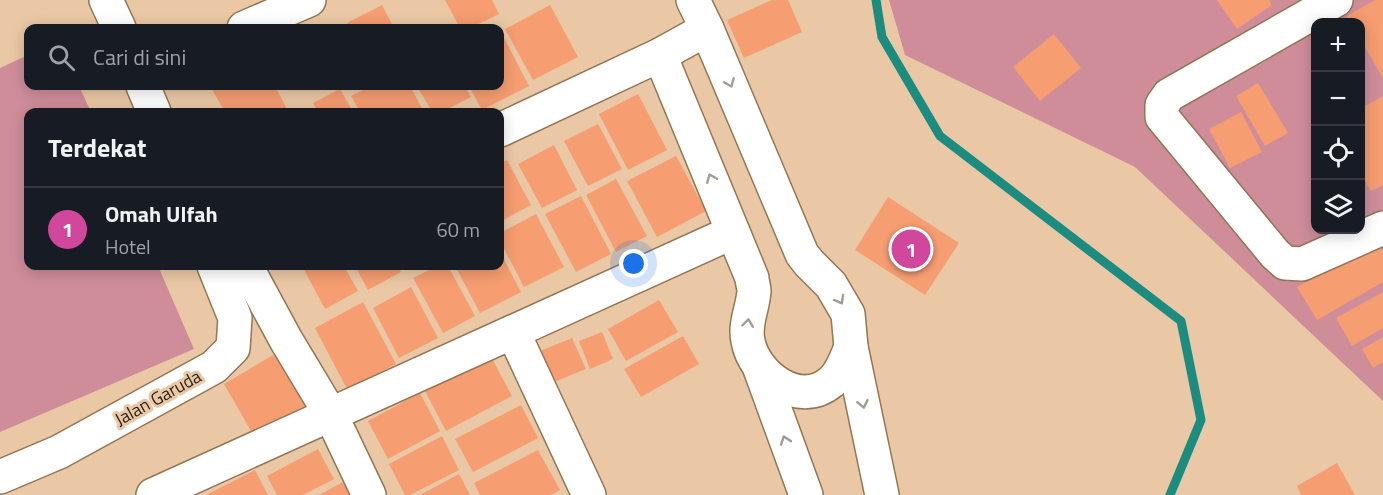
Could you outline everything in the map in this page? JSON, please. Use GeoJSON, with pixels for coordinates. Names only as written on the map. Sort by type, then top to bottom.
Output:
{"type":"FeatureCollection","features":[{"type":"Feature","properties":{"kind":"street"},"geometry":{"type":"LineString","coordinates":[[106,0],[117,24]]}},
{"type":"Feature","properties":{"kind":"street"},"geometry":{"type":"LineString","coordinates":[[253,24],[309,0]]}},
{"type":"Feature","properties":{"kind":"street"},"geometry":{"type":"LineString","coordinates":[[693,0],[802,254],[831,285],[848,314],[851,347],[882,495]]}},
{"type":"Feature","properties":{"kind":"street"},"geometry":{"type":"LineString","coordinates":[[1336,0],[1169,94],[1162,105],[1162,117],[1275,255],[1285,263],[1302,264],[1381,234]]}},
{"type":"Feature","properties":{"kind":"street"},"geometry":{"type":"LineString","coordinates":[[504,128],[660,55],[707,29]]}},
{"type":"Feature","properties":{"kind":"street"},"geometry":{"type":"LineString","coordinates":[[660,55],[752,278],[754,291],[747,325],[747,340],[752,356],[773,380],[791,391],[811,392],[831,383],[843,367],[851,347]]}},
{"type":"Feature","properties":{"kind":"street"},"geometry":{"type":"LineString","coordinates":[[145,90],[152,108]]}},
{"type":"Feature","properties":{"kind":"street"},"geometry":{"type":"LineString","coordinates":[[167,90],[174,108]]}},
{"type":"Feature","properties":{"kind":"street"},"geometry":{"type":"LineString","coordinates":[[172,491],[331,415],[733,232]]}},
{"type":"Feature","properties":{"kind":"street","name":"Jalan Garuda"},"geometry":{"type":"LineString","coordinates":[[0,477],[59,452],[214,367],[234,348],[235,318],[216,270]]}},
{"type":"Feature","properties":{"kind":"street"},"geometry":{"type":"LineString","coordinates":[[248,270],[286,340],[331,415],[369,495]]}},
{"type":"Feature","properties":{"kind":"street"},"geometry":{"type":"LineString","coordinates":[[513,332],[589,495]]}},
{"type":"Feature","properties":{"kind":"street"},"geometry":{"type":"LineString","coordinates":[[759,366],[806,495]]}},
{"type":"Feature","properties":{"kind":"shaded area"},"geometry":{"type":"Polygon","coordinates":[[[889,0],[1383,0],[1383,401],[1135,167],[905,55],[889,0]]]}},
{"type":"Feature","properties":{"kind":"shaded area"},"geometry":{"type":"Polygon","coordinates":[[[24,57],[24,90],[81,90],[89,108],[24,108],[24,270],[160,270],[194,349],[0,432],[0,68],[24,57]]]}},
{"type":"Feature","properties":{"kind":"building"},"geometry":{"type":"Polygon","coordinates":[[[445,0],[492,0],[499,14],[478,24],[458,24],[445,0]]]}},
{"type":"Feature","properties":{"kind":"building"},"geometry":{"type":"Polygon","coordinates":[[[772,0],[788,0],[802,32],[744,58],[727,20],[772,0]]]}},
{"type":"Feature","properties":{"kind":"building"},"geometry":{"type":"Polygon","coordinates":[[[1217,0],[1269,0],[1272,5],[1237,29],[1217,0]]]}},
{"type":"Feature","properties":{"kind":"building"},"geometry":{"type":"Polygon","coordinates":[[[1375,0],[1383,0],[1383,78],[1365,47],[1365,18],[1348,18],[1347,16],[1375,0]]]}},
{"type":"Feature","properties":{"kind":"building"},"geometry":{"type":"Polygon","coordinates":[[[382,5],[392,24],[348,24],[382,5]]]}},
{"type":"Feature","properties":{"kind":"building"},"geometry":{"type":"Polygon","coordinates":[[[550,5],[578,57],[533,80],[505,29],[550,5]]]}},
{"type":"Feature","properties":{"kind":"building"},"geometry":{"type":"Polygon","coordinates":[[[1054,34],[1081,68],[1040,101],[1013,67],[1054,34]]]}},
{"type":"Feature","properties":{"kind":"building"},"geometry":{"type":"Polygon","coordinates":[[[504,38],[529,86],[486,108],[481,108],[471,90],[504,90],[504,38]]]}},
{"type":"Feature","properties":{"kind":"building"},"geometry":{"type":"Polygon","coordinates":[[[1258,83],[1288,133],[1265,146],[1236,96],[1258,83]]]}},
{"type":"Feature","properties":{"kind":"building"},"geometry":{"type":"Polygon","coordinates":[[[212,90],[277,90],[286,108],[223,108],[212,90]]]}},
{"type":"Feature","properties":{"kind":"building"},"geometry":{"type":"Polygon","coordinates":[[[341,90],[351,108],[316,108],[313,103],[341,90]]]}},
{"type":"Feature","properties":{"kind":"building"},"geometry":{"type":"Polygon","coordinates":[[[363,90],[412,90],[422,108],[358,108],[351,96],[363,90]]]}},
{"type":"Feature","properties":{"kind":"building"},"geometry":{"type":"Polygon","coordinates":[[[419,90],[467,90],[471,97],[450,108],[430,108],[419,90]]]}},
{"type":"Feature","properties":{"kind":"building"},"geometry":{"type":"Polygon","coordinates":[[[638,94],[667,150],[628,170],[599,114],[638,94]]]}},
{"type":"Feature","properties":{"kind":"building"},"geometry":{"type":"Polygon","coordinates":[[[1383,96],[1383,185],[1371,191],[1365,181],[1365,106],[1383,96]]]}},
{"type":"Feature","properties":{"kind":"building"},"geometry":{"type":"Polygon","coordinates":[[[1241,112],[1262,152],[1230,168],[1209,129],[1241,112]]]}},
{"type":"Feature","properties":{"kind":"building"},"geometry":{"type":"Polygon","coordinates":[[[598,124],[622,169],[588,186],[564,141],[598,124]]]}},
{"type":"Feature","properties":{"kind":"building"},"geometry":{"type":"Polygon","coordinates":[[[554,145],[577,190],[542,208],[518,164],[554,145]]]}},
{"type":"Feature","properties":{"kind":"building"},"geometry":{"type":"Polygon","coordinates":[[[676,156],[706,211],[657,237],[627,181],[676,156]]]}},
{"type":"Feature","properties":{"kind":"building"},"geometry":{"type":"Polygon","coordinates":[[[507,160],[531,205],[504,220],[504,162],[507,160]]]}},
{"type":"Feature","properties":{"kind":"building"},"geometry":{"type":"Polygon","coordinates":[[[616,179],[647,236],[616,252],[586,195],[616,179]]]}},
{"type":"Feature","properties":{"kind":"building"},"geometry":{"type":"Polygon","coordinates":[[[581,196],[611,254],[576,272],[545,214],[581,196]]]}},
{"type":"Feature","properties":{"kind":"building"},"geometry":{"type":"Polygon","coordinates":[[[888,197],[959,243],[925,295],[855,250],[888,197]]]}},
{"type":"Feature","properties":{"kind":"building"},"geometry":{"type":"Polygon","coordinates":[[[536,214],[564,267],[524,287],[504,249],[504,231],[536,214]]]}},
{"type":"Feature","properties":{"kind":"building"},"geometry":{"type":"Polygon","coordinates":[[[1378,242],[1383,251],[1383,282],[1317,320],[1297,287],[1378,242]]]}},
{"type":"Feature","properties":{"kind":"building"},"geometry":{"type":"Polygon","coordinates":[[[504,260],[521,292],[480,313],[457,270],[504,270],[504,260]]]}},
{"type":"Feature","properties":{"kind":"building"},"geometry":{"type":"Polygon","coordinates":[[[304,270],[346,270],[358,291],[325,309],[304,270]]]}},
{"type":"Feature","properties":{"kind":"building"},"geometry":{"type":"Polygon","coordinates":[[[357,270],[400,270],[401,272],[368,290],[357,270]]]}},
{"type":"Feature","properties":{"kind":"building"},"geometry":{"type":"Polygon","coordinates":[[[429,270],[450,270],[475,316],[443,333],[413,278],[429,270]]]}},
{"type":"Feature","properties":{"kind":"building"},"geometry":{"type":"Polygon","coordinates":[[[411,287],[438,338],[399,358],[373,308],[411,287]]]}},
{"type":"Feature","properties":{"kind":"building"},"geometry":{"type":"Polygon","coordinates":[[[1383,292],[1383,328],[1352,346],[1336,318],[1383,292]]]}},
{"type":"Feature","properties":{"kind":"building"},"geometry":{"type":"Polygon","coordinates":[[[659,300],[678,332],[626,361],[608,329],[659,300]]]}},
{"type":"Feature","properties":{"kind":"building"},"geometry":{"type":"Polygon","coordinates":[[[363,302],[396,364],[347,389],[315,328],[363,302]]]}},
{"type":"Feature","properties":{"kind":"building"},"geometry":{"type":"Polygon","coordinates":[[[602,332],[613,359],[590,369],[579,341],[602,332]]]}},
{"type":"Feature","properties":{"kind":"building"},"geometry":{"type":"Polygon","coordinates":[[[683,336],[699,364],[641,397],[624,369],[683,336]]]}},
{"type":"Feature","properties":{"kind":"building"},"geometry":{"type":"Polygon","coordinates":[[[1383,337],[1383,362],[1373,368],[1362,349],[1383,337]]]}},
{"type":"Feature","properties":{"kind":"building"},"geometry":{"type":"Polygon","coordinates":[[[572,338],[586,369],[554,382],[540,351],[572,338]]]}},
{"type":"Feature","properties":{"kind":"building"},"geometry":{"type":"Polygon","coordinates":[[[275,354],[307,409],[255,438],[224,384],[275,354]]]}},
{"type":"Feature","properties":{"kind":"building"},"geometry":{"type":"Polygon","coordinates":[[[490,355],[512,396],[446,431],[424,389],[490,355]]]}},
{"type":"Feature","properties":{"kind":"building"},"geometry":{"type":"Polygon","coordinates":[[[420,393],[440,431],[388,459],[368,421],[420,393]]]}},
{"type":"Feature","properties":{"kind":"building"},"geometry":{"type":"Polygon","coordinates":[[[521,405],[538,438],[473,472],[455,439],[521,405]]]}},
{"type":"Feature","properties":{"kind":"building"},"geometry":{"type":"Polygon","coordinates":[[[442,436],[459,470],[410,495],[405,495],[389,464],[442,436]]]}},
{"type":"Feature","properties":{"kind":"building"},"geometry":{"type":"Polygon","coordinates":[[[318,449],[334,479],[303,495],[277,495],[267,476],[318,449]]]}},
{"type":"Feature","properties":{"kind":"building"},"geometry":{"type":"Polygon","coordinates":[[[538,450],[560,490],[551,495],[480,495],[474,483],[538,450]]]}},
{"type":"Feature","properties":{"kind":"building"},"geometry":{"type":"Polygon","coordinates":[[[1337,463],[1355,495],[1301,495],[1297,486],[1337,463]]]}},
{"type":"Feature","properties":{"kind":"building"},"geometry":{"type":"Polygon","coordinates":[[[255,470],[268,495],[206,495],[255,470]]]}},
{"type":"Feature","properties":{"kind":"building"},"geometry":{"type":"Polygon","coordinates":[[[459,474],[470,495],[420,495],[459,474]]]}},
{"type":"Feature","properties":{"kind":"building"},"geometry":{"type":"Polygon","coordinates":[[[343,482],[350,495],[319,495],[343,482]]]}},
{"type":"Feature","properties":{"kind":"waterway"},"geometry":{"type":"LineString","coordinates":[[876,0],[882,37],[940,136],[1181,321],[1201,420],[1170,495]]}},
{"type":"Feature","properties":{"kind":"place","name":"Omah Ulfah"},"geometry":{"type":"Point","coordinates":[911,249]}}]}
